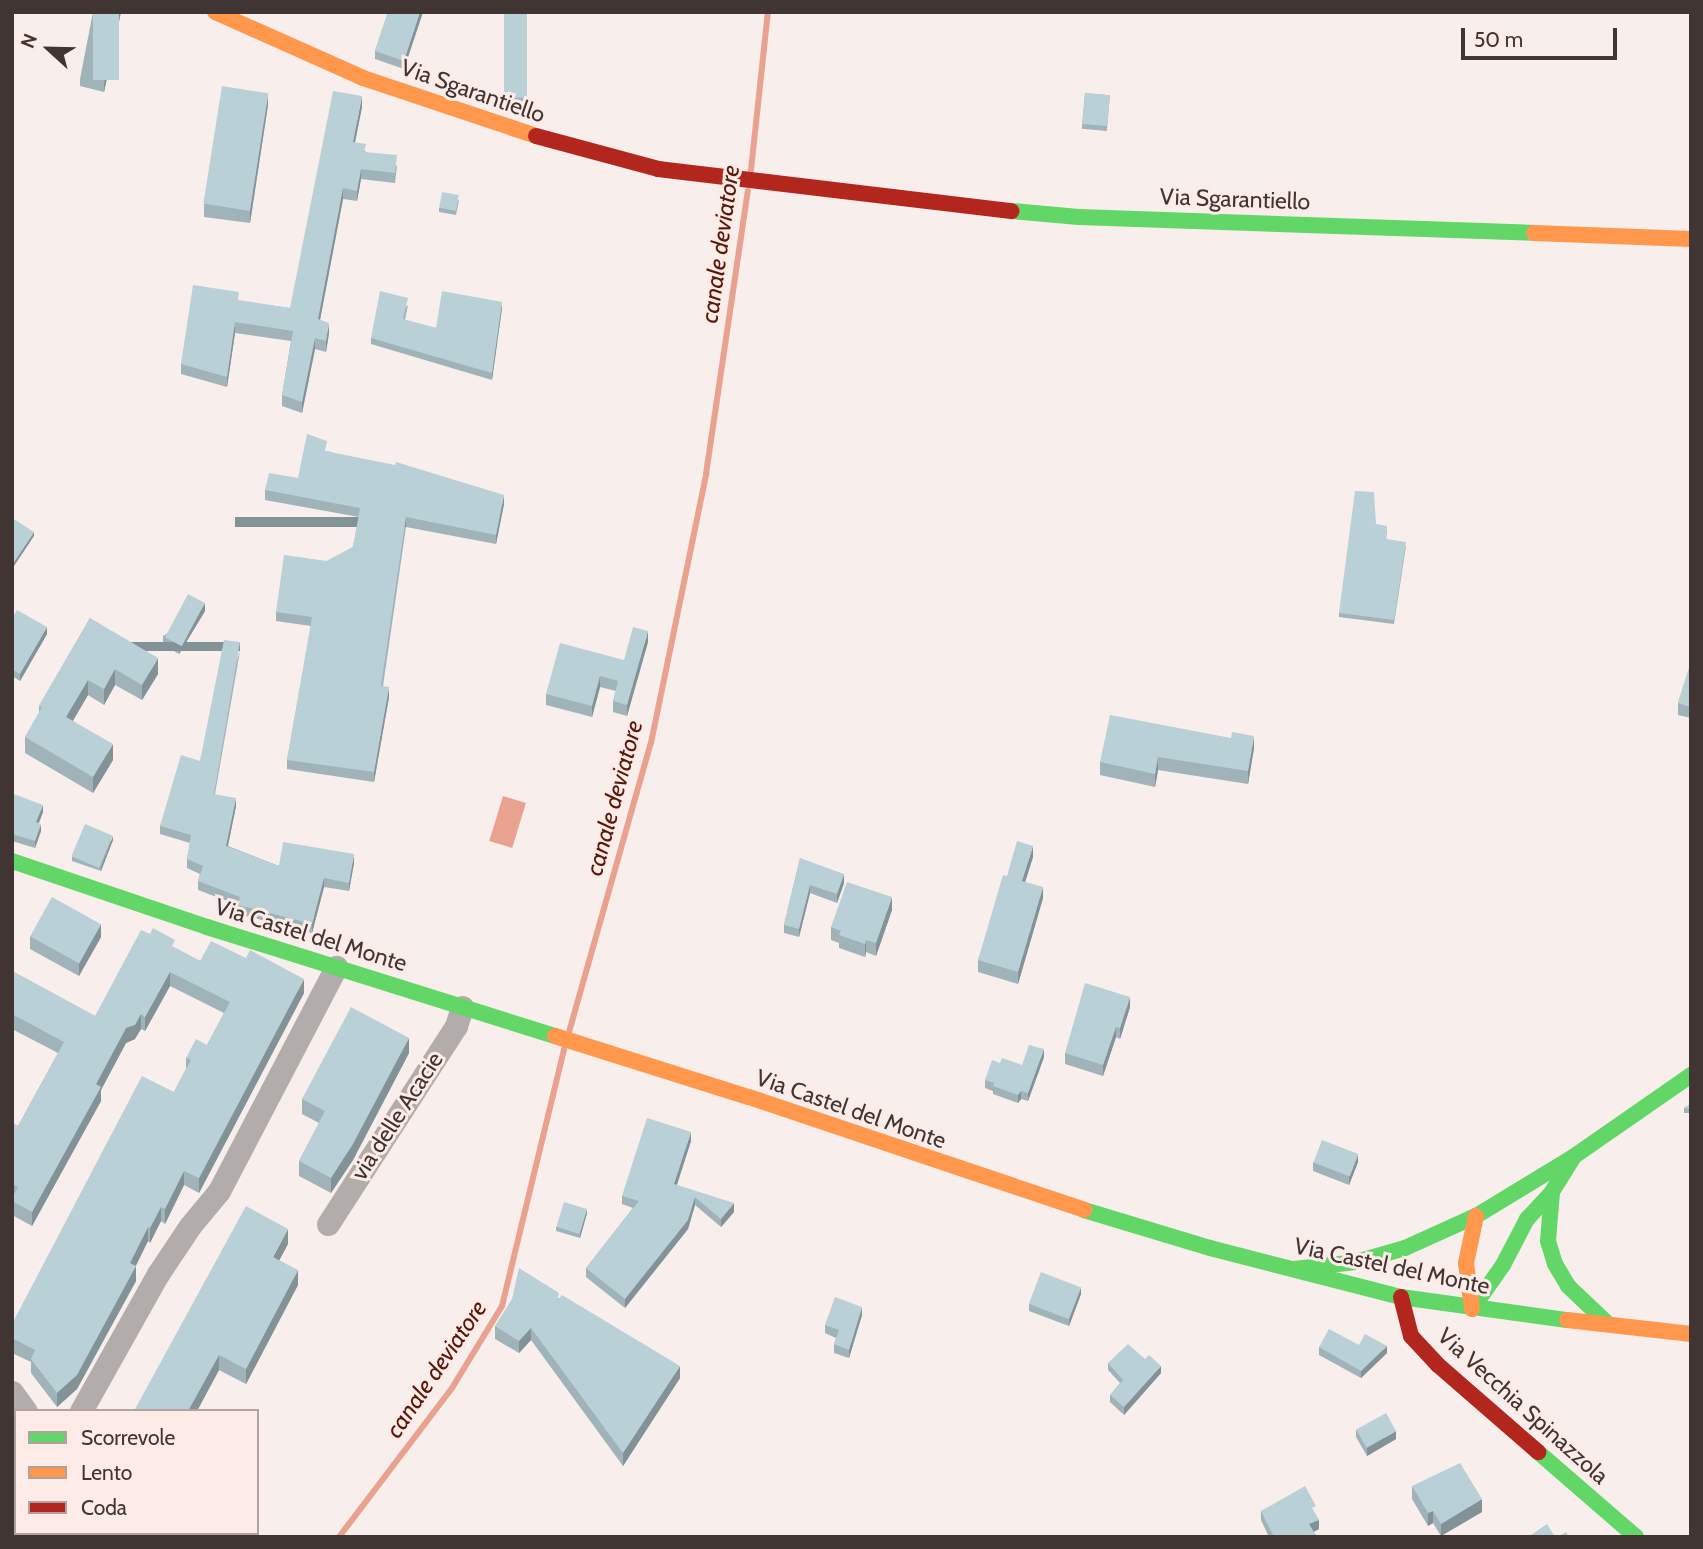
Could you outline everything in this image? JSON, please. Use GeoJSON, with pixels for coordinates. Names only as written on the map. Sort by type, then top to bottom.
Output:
{"type":"FeatureCollection","features":[{"type":"Feature","properties":{"kind":"main road","name":"Via Sgarantiello"},"geometry":{"type":"LineString","coordinates":[[215,12],[363,78],[570,148],[658,169],[728,180],[1079,217],[1691,239]]}},
{"type":"Feature","properties":{"kind":"main road","name":"Via Castel del Monte"},"geometry":{"type":"LineString","coordinates":[[12,861],[335,967],[750,1097],[1027,1194],[1401,1297],[1472,1309],[1691,1334]]}},
{"type":"Feature","properties":{"kind":"main road"},"geometry":{"type":"LineString","coordinates":[[1294,1269],[1356,1262],[1405,1248],[1476,1216],[1573,1157],[1691,1075]]}},
{"type":"Feature","properties":{"kind":"main road"},"geometry":{"type":"LineString","coordinates":[[1472,1309],[1503,1265],[1527,1219],[1552,1192],[1573,1157]]}},
{"type":"Feature","properties":{"kind":"main road"},"geometry":{"type":"LineString","coordinates":[[1552,1192],[1548,1241],[1555,1264],[1568,1286],[1608,1324]]}},
{"type":"Feature","properties":{"kind":"main road"},"geometry":{"type":"LineString","coordinates":[[1472,1309],[1466,1264],[1476,1216]]}},
{"type":"Feature","properties":{"kind":"main road","name":"Via Vecchia Spinazzola"},"geometry":{"type":"LineString","coordinates":[[1401,1297],[1412,1336],[1438,1365],[1636,1537]]}},
{"type":"Feature","properties":{"kind":"street"},"geometry":{"type":"LineString","coordinates":[[82,1409],[158,1274],[190,1226],[219,1191],[335,967]]}},
{"type":"Feature","properties":{"kind":"street","name":"via delle Acacie"},"geometry":{"type":"LineString","coordinates":[[328,1224],[456,1026],[462,1007]]}},
{"type":"Feature","properties":{"kind":"street"},"geometry":{"type":"LineString","coordinates":[[12,1392],[25,1409]]}},
{"type":"Feature","properties":{"kind":"shaded area"},"geometry":{"type":"Polygon","coordinates":[[[503,796],[526,803],[512,848],[489,841],[503,796]]]}},
{"type":"Feature","properties":{"kind":"building"},"geometry":{"type":"Polygon","coordinates":[[[93,12],[119,12],[119,80],[93,80],[93,12]]]}},
{"type":"Feature","properties":{"kind":"building"},"geometry":{"type":"Polygon","coordinates":[[[388,12],[420,12],[404,61],[375,51],[388,12]]]}},
{"type":"Feature","properties":{"kind":"building"},"geometry":{"type":"Polygon","coordinates":[[[504,12],[527,12],[527,98],[504,98],[504,12]]]}},
{"type":"Feature","properties":{"kind":"building"},"geometry":{"type":"Polygon","coordinates":[[[222,86],[268,93],[250,211],[203,204],[222,86]]]}},
{"type":"Feature","properties":{"kind":"building"},"geometry":{"type":"Polygon","coordinates":[[[333,91],[362,96],[353,142],[366,144],[364,152],[397,155],[395,173],[361,169],[357,191],[343,188],[318,319],[329,323],[326,341],[315,338],[302,402],[282,395],[293,331],[235,322],[227,377],[181,364],[193,285],[239,292],[238,300],[290,308],[333,91]]]}},
{"type":"Feature","properties":{"kind":"building"},"geometry":{"type":"Polygon","coordinates":[[[1085,93],[1110,95],[1107,126],[1082,124],[1085,93]]]}},
{"type":"Feature","properties":{"kind":"building"},"geometry":{"type":"Polygon","coordinates":[[[442,192],[459,195],[456,211],[439,208],[442,192]]]}},
{"type":"Feature","properties":{"kind":"building"},"geometry":{"type":"Polygon","coordinates":[[[380,291],[408,298],[403,319],[436,328],[442,291],[502,302],[492,373],[371,338],[380,291]]]}},
{"type":"Feature","properties":{"kind":"building"},"geometry":{"type":"Polygon","coordinates":[[[307,434],[327,441],[325,451],[395,465],[396,462],[504,495],[496,535],[406,517],[381,686],[389,687],[374,772],[287,760],[312,617],[276,612],[284,555],[327,561],[353,547],[360,508],[265,490],[269,473],[298,478],[307,434]]]}},
{"type":"Feature","properties":{"kind":"building"},"geometry":{"type":"Polygon","coordinates":[[[1355,491],[1374,492],[1376,524],[1387,526],[1386,539],[1406,542],[1394,620],[1339,613],[1355,491]]]}},
{"type":"Feature","properties":{"kind":"building"},"geometry":{"type":"Polygon","coordinates":[[[12,518],[34,532],[12,565],[12,518]]]}},
{"type":"Feature","properties":{"kind":"building"},"geometry":{"type":"Polygon","coordinates":[[[188,594],[205,603],[182,646],[165,637],[188,594]]]}},
{"type":"Feature","properties":{"kind":"building"},"geometry":{"type":"Polygon","coordinates":[[[17,610],[47,627],[20,674],[12,669],[12,619],[17,610]]]}},
{"type":"Feature","properties":{"kind":"building"},"geometry":{"type":"Polygon","coordinates":[[[90,618],[158,658],[142,685],[115,669],[104,689],[88,680],[66,717],[113,744],[93,777],[25,737],[42,707],[39,706],[90,618]]]}},
{"type":"Feature","properties":{"kind":"building"},"geometry":{"type":"Polygon","coordinates":[[[633,627],[648,631],[627,705],[613,701],[618,681],[600,676],[592,706],[546,694],[560,643],[624,660],[633,627]]]}},
{"type":"Feature","properties":{"kind":"building"},"geometry":{"type":"Polygon","coordinates":[[[224,640],[240,642],[214,794],[236,798],[226,846],[279,866],[283,842],[354,854],[349,883],[324,878],[312,924],[238,905],[240,897],[198,881],[203,866],[187,859],[191,835],[160,826],[181,755],[200,761],[224,640]]]}},
{"type":"Feature","properties":{"kind":"building"},"geometry":{"type":"Polygon","coordinates":[[[1691,662],[1691,707],[1678,703],[1691,662]]]}},
{"type":"Feature","properties":{"kind":"building"},"geometry":{"type":"Polygon","coordinates":[[[1110,715],[1231,738],[1232,732],[1254,736],[1248,771],[1158,757],[1155,774],[1100,762],[1110,715]]]}},
{"type":"Feature","properties":{"kind":"building"},"geometry":{"type":"Polygon","coordinates":[[[14,794],[43,805],[36,822],[41,824],[35,841],[12,834],[14,794]]]}},
{"type":"Feature","properties":{"kind":"building"},"geometry":{"type":"Polygon","coordinates":[[[85,824],[113,836],[99,868],[71,856],[85,824]]]}},
{"type":"Feature","properties":{"kind":"building"},"geometry":{"type":"Polygon","coordinates":[[[1017,841],[1033,846],[1022,881],[1043,887],[1018,972],[978,960],[1003,875],[1007,876],[1017,841]]]}},
{"type":"Feature","properties":{"kind":"building"},"geometry":{"type":"Polygon","coordinates":[[[800,858],[844,874],[837,894],[810,885],[799,929],[784,925],[800,858]]]}},
{"type":"Feature","properties":{"kind":"building"},"geometry":{"type":"Polygon","coordinates":[[[847,882],[892,897],[876,943],[866,940],[865,944],[839,935],[841,931],[831,927],[847,882]]]}},
{"type":"Feature","properties":{"kind":"building"},"geometry":{"type":"Polygon","coordinates":[[[52,897],[101,924],[79,964],[30,936],[52,897]]]}},
{"type":"Feature","properties":{"kind":"building"},"geometry":{"type":"Polygon","coordinates":[[[153,928],[175,940],[172,946],[200,961],[211,941],[246,958],[250,950],[304,979],[199,1178],[184,1171],[165,1209],[161,1207],[150,1228],[148,1227],[130,1263],[136,1266],[77,1375],[57,1393],[31,1359],[35,1350],[12,1338],[12,1324],[142,1076],[174,1092],[191,1060],[186,1058],[196,1039],[207,1045],[230,1002],[170,972],[145,1017],[141,1014],[135,1025],[126,1028],[96,1084],[101,1087],[32,1212],[12,1201],[18,1187],[12,1184],[12,1123],[18,1126],[64,1042],[12,1014],[12,971],[95,1016],[141,930],[150,934],[153,928]]]}},
{"type":"Feature","properties":{"kind":"building"},"geometry":{"type":"Polygon","coordinates":[[[1085,983],[1130,997],[1120,1028],[1116,1027],[1103,1065],[1065,1053],[1085,983]]]}},
{"type":"Feature","properties":{"kind":"building"},"geometry":{"type":"Polygon","coordinates":[[[351,1007],[409,1038],[353,1144],[331,1178],[299,1161],[325,1111],[302,1099],[351,1007]]]}},
{"type":"Feature","properties":{"kind":"building"},"geometry":{"type":"Polygon","coordinates":[[[1029,1045],[1044,1049],[1028,1093],[1021,1091],[1018,1095],[993,1086],[994,1083],[985,1080],[992,1060],[1000,1063],[1002,1058],[1022,1065],[1029,1045]]]}},
{"type":"Feature","properties":{"kind":"building"},"geometry":{"type":"Polygon","coordinates":[[[647,1118],[691,1132],[674,1184],[734,1203],[721,1219],[695,1197],[688,1220],[625,1299],[586,1268],[639,1201],[622,1196],[647,1118]]]}},
{"type":"Feature","properties":{"kind":"building"},"geometry":{"type":"Polygon","coordinates":[[[1322,1140],[1358,1154],[1350,1176],[1313,1162],[1322,1140]]]}},
{"type":"Feature","properties":{"kind":"building"},"geometry":{"type":"Polygon","coordinates":[[[564,1202],[587,1209],[579,1234],[556,1227],[564,1202]]]}},
{"type":"Feature","properties":{"kind":"building"},"geometry":{"type":"Polygon","coordinates":[[[246,1206],[288,1229],[273,1257],[298,1270],[246,1369],[219,1355],[189,1409],[135,1409],[246,1206]]]}},
{"type":"Feature","properties":{"kind":"building"},"geometry":{"type":"Polygon","coordinates":[[[519,1268],[559,1293],[557,1301],[562,1295],[680,1366],[623,1453],[531,1328],[519,1341],[495,1326],[512,1299],[519,1268]]]}},
{"type":"Feature","properties":{"kind":"building"},"geometry":{"type":"Polygon","coordinates":[[[1041,1272],[1081,1287],[1069,1319],[1029,1304],[1041,1272]]]}},
{"type":"Feature","properties":{"kind":"building"},"geometry":{"type":"Polygon","coordinates":[[[835,1297],[862,1307],[849,1350],[834,1344],[839,1330],[825,1325],[835,1297]]]}},
{"type":"Feature","properties":{"kind":"building"},"geometry":{"type":"Polygon","coordinates":[[[1329,1329],[1359,1345],[1365,1334],[1387,1346],[1361,1371],[1319,1347],[1329,1329]]]}},
{"type":"Feature","properties":{"kind":"building"},"geometry":{"type":"Polygon","coordinates":[[[1128,1344],[1145,1359],[1149,1355],[1161,1366],[1124,1407],[1110,1395],[1123,1380],[1108,1363],[1128,1344]]]}},
{"type":"Feature","properties":{"kind":"building"},"geometry":{"type":"Polygon","coordinates":[[[1386,1413],[1396,1431],[1366,1448],[1356,1429],[1386,1413]]]}},
{"type":"Feature","properties":{"kind":"building"},"geometry":{"type":"Polygon","coordinates":[[[1460,1463],[1482,1499],[1441,1524],[1433,1511],[1428,1513],[1412,1486],[1460,1463]]]}},
{"type":"Feature","properties":{"kind":"building"},"geometry":{"type":"Polygon","coordinates":[[[1305,1486],[1316,1506],[1312,1508],[1319,1520],[1309,1524],[1317,1537],[1274,1537],[1261,1511],[1305,1486]]]}},
{"type":"Feature","properties":{"kind":"building"},"geometry":{"type":"Polygon","coordinates":[[[1547,1524],[1555,1537],[1528,1537],[1547,1524]]]}},
{"type":"Feature","properties":{"kind":"waterway","name":"canale deviatore"},"geometry":{"type":"LineString","coordinates":[[751,170],[768,12]]}},
{"type":"Feature","properties":{"kind":"waterway","name":"canale deviatore"},"geometry":{"type":"LineString","coordinates":[[569,1032],[651,743],[706,474],[748,191]]}},
{"type":"Feature","properties":{"kind":"waterway","name":"canale deviatore"},"geometry":{"type":"LineString","coordinates":[[339,1537],[452,1388],[502,1306],[564,1049]]}},
{"type":"Feature","properties":{"kind":"traffic: fast"},"geometry":{"type":"LineString","coordinates":[[1012,211],[1079,217],[1534,233]]}},
{"type":"Feature","properties":{"kind":"traffic: fast"},"geometry":{"type":"LineString","coordinates":[[12,861],[207,927],[555,1036]]}},
{"type":"Feature","properties":{"kind":"traffic: fast"},"geometry":{"type":"LineString","coordinates":[[1294,1269],[1356,1262],[1405,1248],[1476,1216],[1573,1157],[1691,1075]]}},
{"type":"Feature","properties":{"kind":"traffic: fast"},"geometry":{"type":"LineString","coordinates":[[1573,1158],[1552,1192],[1548,1241],[1555,1264],[1568,1286],[1608,1324]]}},
{"type":"Feature","properties":{"kind":"traffic: fast"},"geometry":{"type":"LineString","coordinates":[[1472,1309],[1503,1265],[1527,1219],[1552,1192]]}},
{"type":"Feature","properties":{"kind":"traffic: fast"},"geometry":{"type":"LineString","coordinates":[[1084,1210],[1210,1248],[1401,1297],[1567,1320]]}},
{"type":"Feature","properties":{"kind":"traffic: fast"},"geometry":{"type":"LineString","coordinates":[[1538,1452],[1636,1537]]}},
{"type":"Feature","properties":{"kind":"traffic: slow"},"geometry":{"type":"LineString","coordinates":[[215,12],[363,78],[536,136]]}},
{"type":"Feature","properties":{"kind":"traffic: slow"},"geometry":{"type":"LineString","coordinates":[[1534,233],[1691,239]]}},
{"type":"Feature","properties":{"kind":"traffic: slow"},"geometry":{"type":"LineString","coordinates":[[555,1036],[749,1097],[1084,1210]]}},
{"type":"Feature","properties":{"kind":"traffic: slow"},"geometry":{"type":"LineString","coordinates":[[1472,1309],[1466,1263],[1476,1216]]}},
{"type":"Feature","properties":{"kind":"traffic: slow"},"geometry":{"type":"LineString","coordinates":[[1567,1320],[1691,1334]]}},
{"type":"Feature","properties":{"kind":"traffic: jam"},"geometry":{"type":"LineString","coordinates":[[536,136],[658,169],[1012,211]]}},
{"type":"Feature","properties":{"kind":"traffic: jam"},"geometry":{"type":"LineString","coordinates":[[1401,1297],[1411,1336],[1438,1365],[1538,1452]]}}]}
